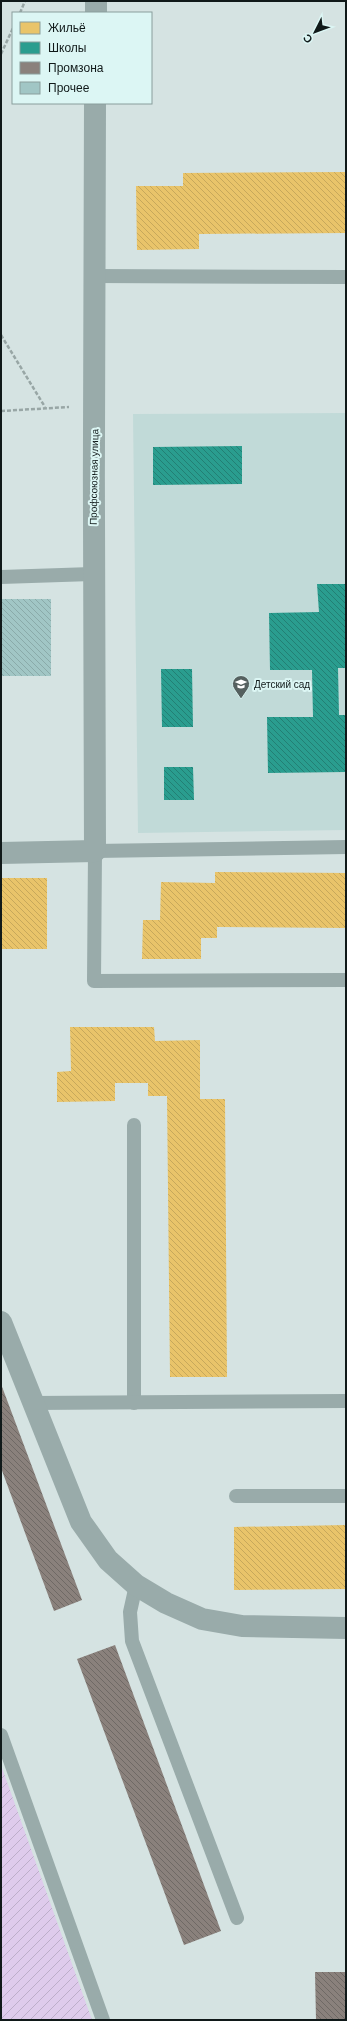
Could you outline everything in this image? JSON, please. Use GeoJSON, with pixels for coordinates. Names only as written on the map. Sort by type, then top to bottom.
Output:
{"type":"FeatureCollection","features":[{"type":"Feature","properties":{"kind":"street"},"geometry":{"type":"LineString","coordinates":[[96,1],[96,12]]}},
{"type":"Feature","properties":{"kind":"street","name":"Профсоюзная улица"},"geometry":{"type":"LineString","coordinates":[[95,104],[95,407],[92,574],[95,851]]}},
{"type":"Feature","properties":{"kind":"street"},"geometry":{"type":"LineString","coordinates":[[1,853],[95,851]]}},
{"type":"Feature","properties":{"kind":"street"},"geometry":{"type":"LineString","coordinates":[[1,1322],[81,1522],[108,1560],[136,1586],[166,1603],[202,1619],[242,1626],[346,1628]]}},
{"type":"Feature","properties":{"kind":"lane"},"geometry":{"type":"LineString","coordinates":[[94,276],[346,277]]}},
{"type":"Feature","properties":{"kind":"lane"},"geometry":{"type":"LineString","coordinates":[[1,577],[92,574]]}},
{"type":"Feature","properties":{"kind":"lane"},"geometry":{"type":"LineString","coordinates":[[346,847],[95,851],[94,981],[346,980]]}},
{"type":"Feature","properties":{"kind":"lane"},"geometry":{"type":"LineString","coordinates":[[134,1125],[134,1403]]}},
{"type":"Feature","properties":{"kind":"lane"},"geometry":{"type":"LineString","coordinates":[[33,1403],[346,1402]]}},
{"type":"Feature","properties":{"kind":"lane"},"geometry":{"type":"LineString","coordinates":[[236,1496],[346,1496]]}},
{"type":"Feature","properties":{"kind":"lane"},"geometry":{"type":"LineString","coordinates":[[136,1586],[130,1612],[132,1640],[237,1918]]}},
{"type":"Feature","properties":{"kind":"lane"},"geometry":{"type":"LineString","coordinates":[[1,1735],[103,2020]]}},
{"type":"Feature","properties":{"kind":"path"},"geometry":{"type":"LineString","coordinates":[[20,12],[25,1]]}},
{"type":"Feature","properties":{"kind":"path"},"geometry":{"type":"LineString","coordinates":[[1,54],[12,30]]}},
{"type":"Feature","properties":{"kind":"path"},"geometry":{"type":"LineString","coordinates":[[1,335],[45,407]]}},
{"type":"Feature","properties":{"kind":"path"},"geometry":{"type":"LineString","coordinates":[[1,412],[45,407],[95,407]]}},
{"type":"Feature","properties":{"kind":"shaded area","name":"Детский сад"},"geometry":{"type":"Polygon","coordinates":[[[346,413],[346,830],[138,833],[133,414],[346,413]]]}},
{"type":"Feature","properties":{"kind":"shaded area"},"geometry":{"type":"Polygon","coordinates":[[[1,1765],[92,2020],[1,2020],[1,1765]]]}},
{"type":"Feature","properties":{"kind":"building: Жильё"},"geometry":{"type":"Polygon","coordinates":[[[346,172],[346,233],[199,234],[199,249],[137,250],[136,186],[183,186],[183,173],[346,172]]]}},
{"type":"Feature","properties":{"kind":"building: Жильё"},"geometry":{"type":"Polygon","coordinates":[[[215,872],[346,873],[346,928],[217,927],[217,938],[201,938],[201,959],[142,959],[143,920],[160,920],[161,882],[215,883],[215,872]]]}},
{"type":"Feature","properties":{"kind":"building: Жильё"},"geometry":{"type":"Polygon","coordinates":[[[1,878],[47,878],[47,949],[1,949],[1,878]]]}},
{"type":"Feature","properties":{"kind":"building: Жильё"},"geometry":{"type":"Polygon","coordinates":[[[70,1027],[154,1027],[155,1041],[200,1040],[200,1099],[225,1099],[227,1377],[170,1377],[167,1096],[148,1096],[148,1083],[115,1083],[115,1101],[57,1102],[57,1072],[71,1071],[70,1027]]]}},
{"type":"Feature","properties":{"kind":"building: Жильё"},"geometry":{"type":"Polygon","coordinates":[[[346,1525],[346,1589],[234,1590],[234,1527],[346,1525]]]}},
{"type":"Feature","properties":{"kind":"building: Школы"},"geometry":{"type":"Polygon","coordinates":[[[242,446],[242,484],[153,485],[153,447],[242,446]]]}},
{"type":"Feature","properties":{"kind":"building: Школы"},"geometry":{"type":"Polygon","coordinates":[[[317,584],[346,584],[346,668],[338,668],[339,715],[346,715],[346,772],[268,773],[267,717],[313,717],[312,670],[270,670],[269,613],[319,612],[317,584]]]}},
{"type":"Feature","properties":{"kind":"building: Школы"},"geometry":{"type":"Polygon","coordinates":[[[161,669],[192,669],[193,727],[162,727],[161,669]]]}},
{"type":"Feature","properties":{"kind":"building: Школы"},"geometry":{"type":"Polygon","coordinates":[[[164,767],[193,767],[194,800],[164,800],[164,767]]]}},
{"type":"Feature","properties":{"kind":"building: Промзона"},"geometry":{"type":"Polygon","coordinates":[[[1,1384],[82,1600],[54,1611],[1,1468],[1,1384]]]}},
{"type":"Feature","properties":{"kind":"building: Промзона"},"geometry":{"type":"Polygon","coordinates":[[[115,1645],[221,1931],[184,1945],[77,1659],[115,1645]]]}},
{"type":"Feature","properties":{"kind":"building: Промзона"},"geometry":{"type":"Polygon","coordinates":[[[315,1972],[346,1972],[346,2020],[316,2020],[315,1972]]]}},
{"type":"Feature","properties":{"kind":"building: Прочее"},"geometry":{"type":"Polygon","coordinates":[[[1,599],[51,599],[51,676],[1,676],[1,599]]]}},
{"type":"Feature","properties":{"kind":"place","name":"Детский сад"},"geometry":{"type":"Point","coordinates":[241,699]}}]}
